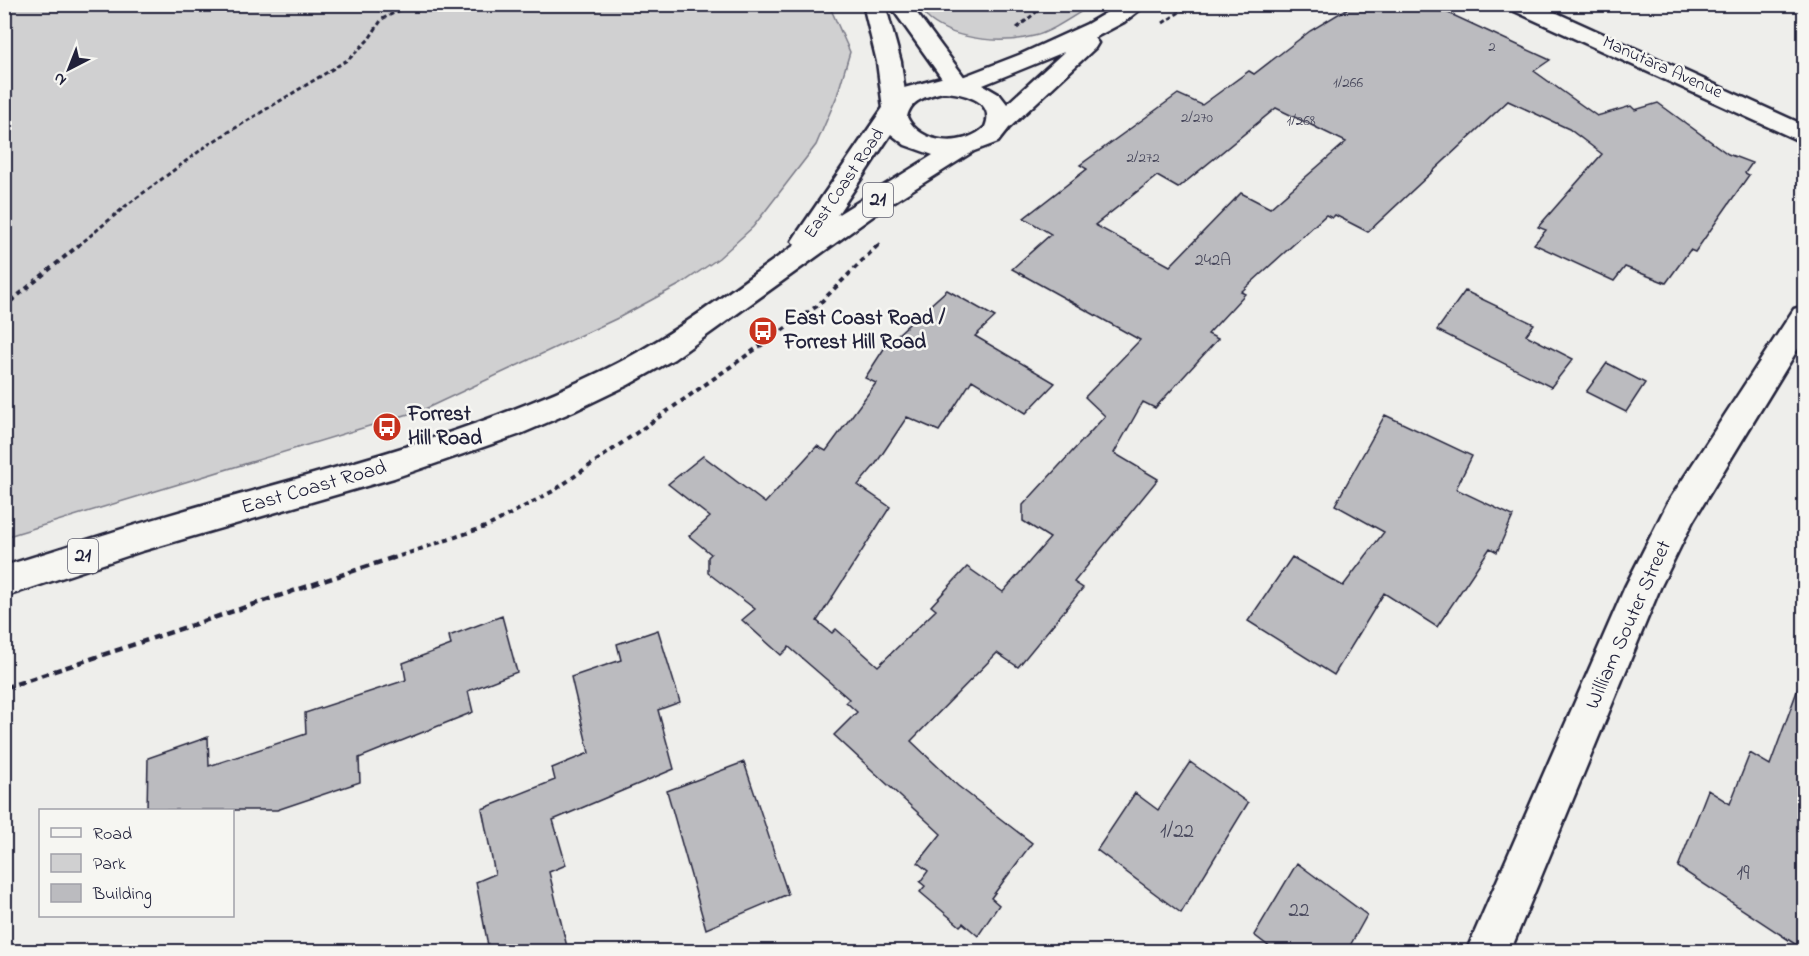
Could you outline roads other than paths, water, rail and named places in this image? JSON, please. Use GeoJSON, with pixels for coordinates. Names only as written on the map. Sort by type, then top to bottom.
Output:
{"type":"FeatureCollection","features":[{"type":"Feature","properties":{"kind":"main road","name":"East Coast Road"},"geometry":{"type":"LineString","coordinates":[[795,257],[894,110],[889,62],[874,4]]}},
{"type":"Feature","properties":{"kind":"main road"},"geometry":{"type":"LineString","coordinates":[[898,4],[959,86]]}},
{"type":"Feature","properties":{"kind":"main road","name":"21"},"geometry":{"type":"LineString","coordinates":[[1000,123],[1000,113],[996,104],[974,89],[959,86],[925,87],[901,100],[894,110],[894,122],[912,141],[946,149],[965,147],[988,138],[1000,123],[1113,21],[1137,4]]}},
{"type":"Feature","properties":{"kind":"main road","name":"Manutara Avenue"},"geometry":{"type":"LineString","coordinates":[[1518,4],[1804,134]]}},
{"type":"Feature","properties":{"kind":"main road","name":"21"},"geometry":{"type":"LineString","coordinates":[[959,86],[1113,21]]}},
{"type":"Feature","properties":{"kind":"main road","name":"East Coast Road"},"geometry":{"type":"LineString","coordinates":[[4,582],[161,531],[376,472],[557,406],[618,377],[680,341],[795,257],[915,175],[965,147]]}},
{"type":"Feature","properties":{"kind":"main road","name":"William Souter Street"},"geometry":{"type":"LineString","coordinates":[[1488,951],[1643,587],[1680,512],[1804,316]]}},
{"type":"Feature","properties":{"kind":"place","name":"East Coast Road / Forrest Hill Road"},"geometry":{"type":"Point","coordinates":[763,331]}},
{"type":"Feature","properties":{"kind":"place","name":"Forrest Hill Road"},"geometry":{"type":"Point","coordinates":[387,427]}}]}
